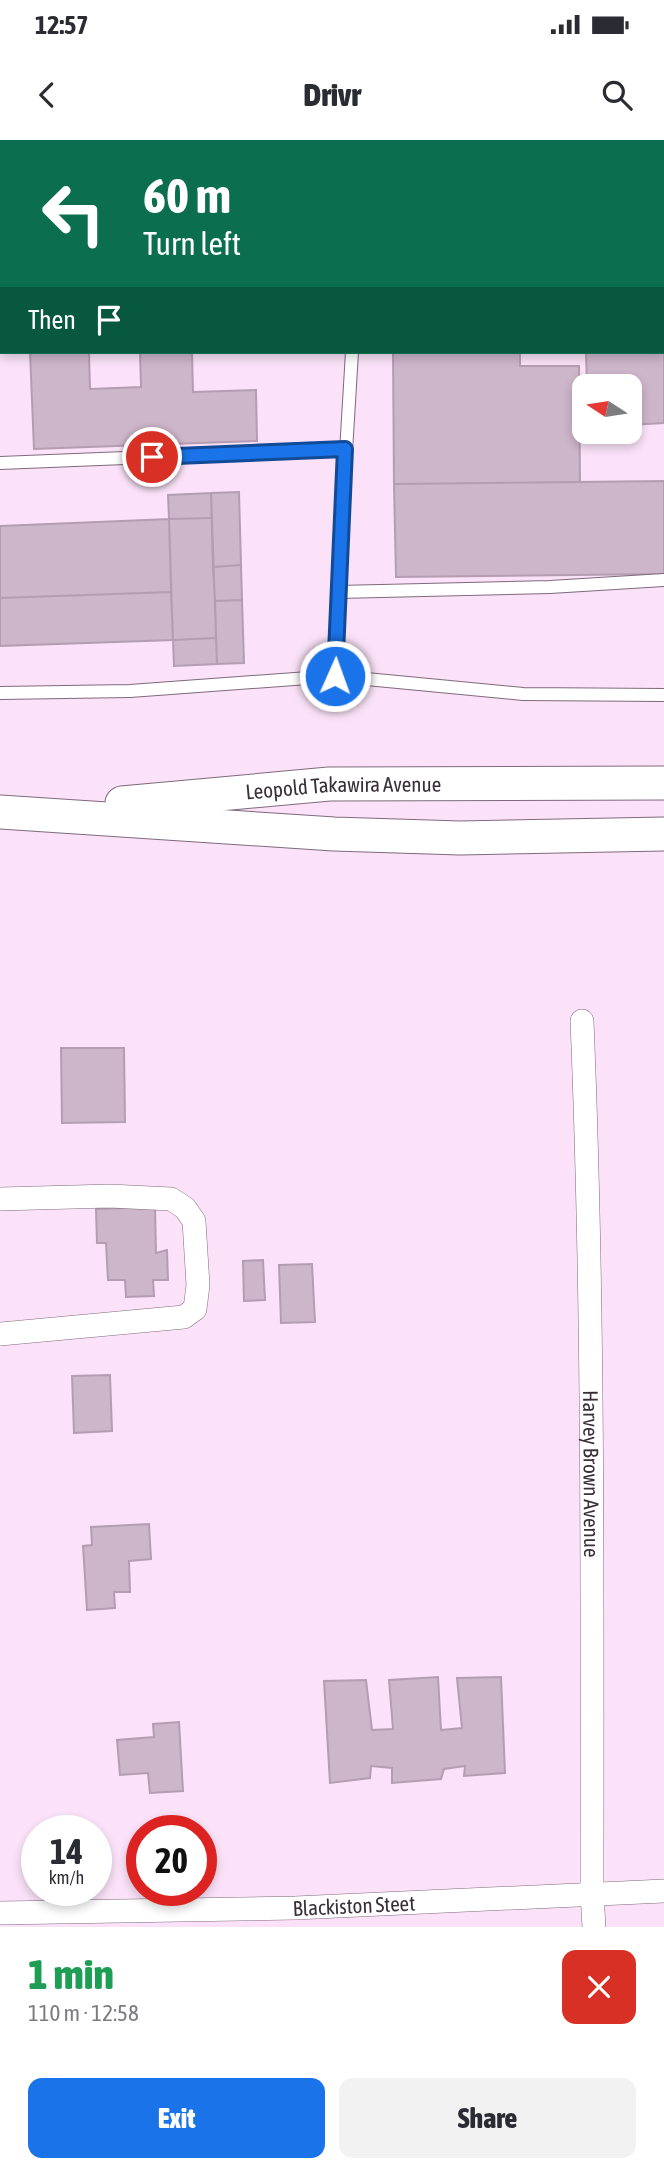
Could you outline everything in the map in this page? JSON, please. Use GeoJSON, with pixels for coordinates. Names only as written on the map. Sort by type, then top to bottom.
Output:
{"type":"FeatureCollection","features":[{"type":"Feature","properties":{"kind":"main road","name":"Leopold Takawira Avenue"},"geometry":{"type":"LineString","coordinates":[[11,812],[329,784],[664,783]]}},
{"type":"Feature","properties":{"kind":"main road","name":"Leopold Takawira Avenue"},"geometry":{"type":"LineString","coordinates":[[11,812],[334,834],[460,838],[664,834]]}},
{"type":"Feature","properties":{"kind":"street","name":"Harvey Brown Avenue"},"geometry":{"type":"LineString","coordinates":[[582,1021],[592,1492],[594,1927]]}},
{"type":"Feature","properties":{"kind":"street"},"geometry":{"type":"LineString","coordinates":[[0,1199],[110,1196],[171,1199],[185,1208],[194,1221],[198,1285],[195,1309],[184,1317],[0,1334]]}},
{"type":"Feature","properties":{"kind":"street","name":"Blackiston Steet"},"geometry":{"type":"LineString","coordinates":[[0,1913],[295,1908],[664,1891]]}},
{"type":"Feature","properties":{"kind":"lane"},"geometry":{"type":"LineString","coordinates":[[335,676],[352,354]]}},
{"type":"Feature","properties":{"kind":"lane"},"geometry":{"type":"LineString","coordinates":[[0,463],[345,449]]}},
{"type":"Feature","properties":{"kind":"lane"},"geometry":{"type":"LineString","coordinates":[[338,592],[550,587],[664,580]]}},
{"type":"Feature","properties":{"kind":"lane"},"geometry":{"type":"LineString","coordinates":[[0,692],[130,691],[335,676],[523,694],[664,695]]}},
{"type":"Feature","properties":{"kind":"building"},"geometry":{"type":"Polygon","coordinates":[[[30,354],[89,354],[90,389],[141,387],[140,354],[192,354],[193,392],[256,390],[257,441],[34,449],[30,354]]]}},
{"type":"Feature","properties":{"kind":"building"},"geometry":{"type":"Polygon","coordinates":[[[393,354],[520,354],[520,366],[579,366],[579,374],[572,374],[572,444],[580,444],[580,482],[394,484],[393,354]]]}},
{"type":"Feature","properties":{"kind":"building"},"geometry":{"type":"Polygon","coordinates":[[[586,354],[664,354],[664,423],[642,424],[642,374],[587,374],[586,354]]]}},
{"type":"Feature","properties":{"kind":"building"},"geometry":{"type":"Polygon","coordinates":[[[664,481],[664,574],[396,577],[394,484],[664,481]]]}},
{"type":"Feature","properties":{"kind":"building"},"geometry":{"type":"Polygon","coordinates":[[[239,492],[241,565],[213,567],[211,493],[239,492]]]}},
{"type":"Feature","properties":{"kind":"building"},"geometry":{"type":"Polygon","coordinates":[[[211,493],[212,518],[169,519],[168,495],[211,493]]]}},
{"type":"Feature","properties":{"kind":"building"},"geometry":{"type":"Polygon","coordinates":[[[212,518],[216,638],[173,640],[169,519],[212,518]]]}},
{"type":"Feature","properties":{"kind":"building"},"geometry":{"type":"Polygon","coordinates":[[[169,519],[171,592],[0,598],[0,526],[169,519]]]}},
{"type":"Feature","properties":{"kind":"building"},"geometry":{"type":"Polygon","coordinates":[[[241,565],[242,600],[215,601],[213,567],[241,565]]]}},
{"type":"Feature","properties":{"kind":"building"},"geometry":{"type":"Polygon","coordinates":[[[171,592],[173,640],[0,646],[0,598],[171,592]]]}},
{"type":"Feature","properties":{"kind":"building"},"geometry":{"type":"Polygon","coordinates":[[[242,600],[244,663],[217,664],[215,601],[242,600]]]}},
{"type":"Feature","properties":{"kind":"building"},"geometry":{"type":"Polygon","coordinates":[[[216,638],[217,664],[174,666],[173,640],[216,638]]]}},
{"type":"Feature","properties":{"kind":"building"},"geometry":{"type":"Polygon","coordinates":[[[61,1048],[124,1048],[125,1122],[62,1123],[61,1048]]]}},
{"type":"Feature","properties":{"kind":"building"},"geometry":{"type":"Polygon","coordinates":[[[155,1207],[156,1253],[167,1250],[168,1280],[153,1280],[154,1296],[126,1297],[125,1280],[108,1280],[106,1243],[97,1243],[96,1209],[155,1207]]]}},
{"type":"Feature","properties":{"kind":"building"},"geometry":{"type":"Polygon","coordinates":[[[263,1260],[265,1300],[244,1301],[243,1261],[263,1260]]]}},
{"type":"Feature","properties":{"kind":"building"},"geometry":{"type":"Polygon","coordinates":[[[312,1264],[315,1322],[281,1323],[279,1265],[312,1264]]]}},
{"type":"Feature","properties":{"kind":"building"},"geometry":{"type":"Polygon","coordinates":[[[110,1375],[112,1431],[74,1433],[72,1376],[110,1375]]]}},
{"type":"Feature","properties":{"kind":"building"},"geometry":{"type":"Polygon","coordinates":[[[149,1524],[151,1559],[129,1561],[130,1592],[114,1592],[115,1608],[87,1610],[83,1546],[92,1545],[91,1527],[149,1524]]]}},
{"type":"Feature","properties":{"kind":"building"},"geometry":{"type":"Polygon","coordinates":[[[438,1677],[441,1730],[462,1728],[457,1678],[501,1677],[505,1773],[464,1776],[465,1766],[444,1769],[441,1779],[392,1783],[392,1768],[371,1766],[370,1778],[330,1783],[324,1681],[366,1680],[372,1730],[393,1729],[389,1680],[438,1677]]]}},
{"type":"Feature","properties":{"kind":"building"},"geometry":{"type":"Polygon","coordinates":[[[179,1722],[183,1791],[150,1793],[148,1773],[120,1775],[117,1740],[154,1737],[153,1724],[179,1722]]]}},
{"type":"Feature","properties":{"kind":"route"},"geometry":{"type":"LineString","coordinates":[[152,457],[345,449],[335,676]]}}]}
